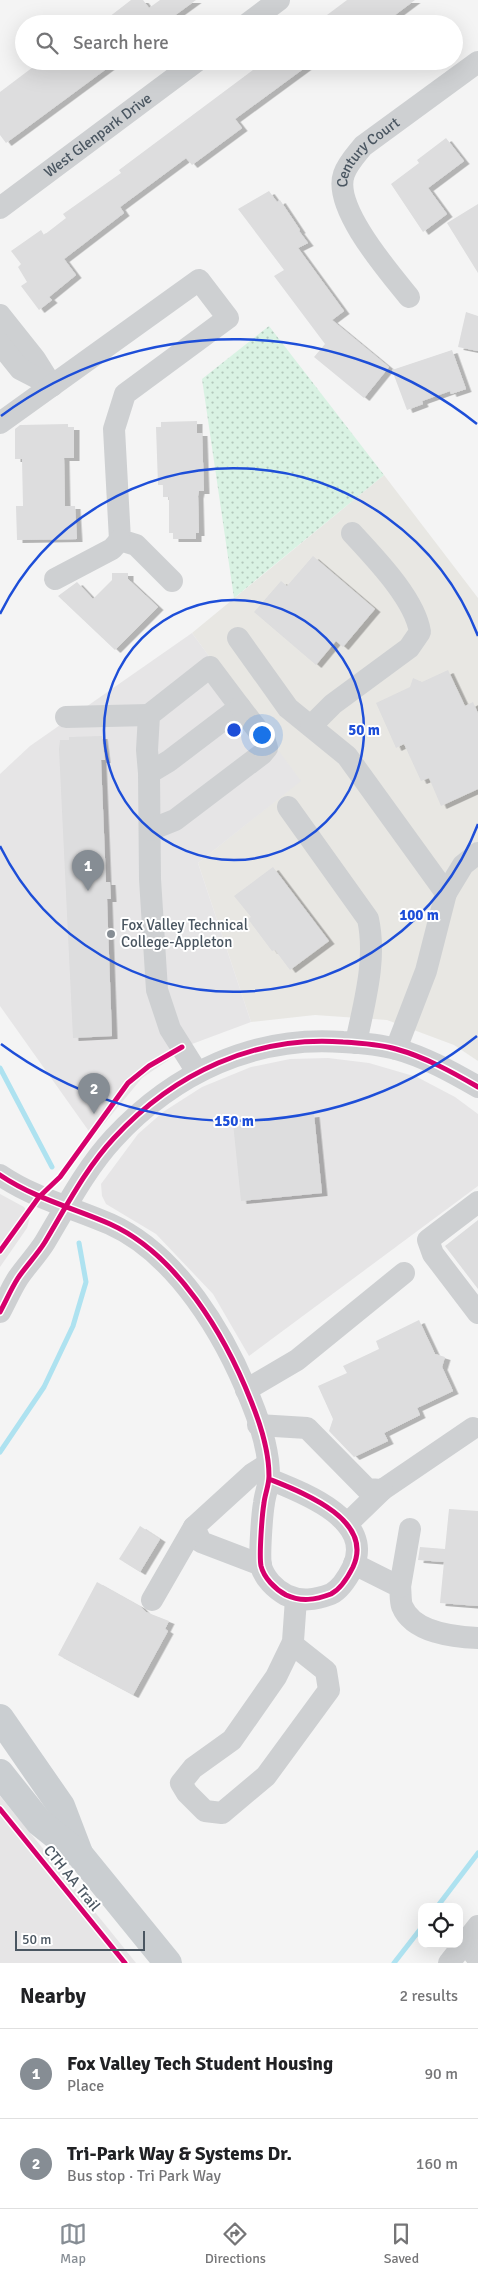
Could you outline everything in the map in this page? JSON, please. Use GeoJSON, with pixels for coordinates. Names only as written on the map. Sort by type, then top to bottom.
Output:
{"type":"FeatureCollection","features":[{"type":"Feature","properties":{"kind":"main road"},"geometry":{"type":"LineString","coordinates":[[0,1718],[60,1806],[80,1855]]}},
{"type":"Feature","properties":{"kind":"main road"},"geometry":{"type":"LineString","coordinates":[[0,1773],[39,1822],[80,1855],[168,1963]]}},
{"type":"Feature","properties":{"kind":"street"},"geometry":{"type":"LineString","coordinates":[[259,15],[279,0]]}},
{"type":"Feature","properties":{"kind":"street","name":"Century Court"},"geometry":{"type":"LineString","coordinates":[[409,297],[353,218],[342,188],[343,176],[351,160],[363,146],[478,62]]}},
{"type":"Feature","properties":{"kind":"street","name":"West Glenpark Drive"},"geometry":{"type":"LineString","coordinates":[[0,208],[185,70]]}},
{"type":"Feature","properties":{"kind":"street"},"geometry":{"type":"LineString","coordinates":[[0,423],[199,280],[228,318],[125,394],[114,430],[120,540],[112,549],[55,579]]}},
{"type":"Feature","properties":{"kind":"street"},"geometry":{"type":"LineString","coordinates":[[0,314],[35,359],[52,386]]}},
{"type":"Feature","properties":{"kind":"street"},"geometry":{"type":"LineString","coordinates":[[0,344],[20,369],[52,386]]}},
{"type":"Feature","properties":{"kind":"street"},"geometry":{"type":"LineString","coordinates":[[310,726],[333,704],[409,648],[420,632],[418,618],[379,563],[352,533]]}},
{"type":"Feature","properties":{"kind":"street"},"geometry":{"type":"LineString","coordinates":[[120,540],[136,545],[172,581]]}},
{"type":"Feature","properties":{"kind":"street"},"geometry":{"type":"LineString","coordinates":[[238,638],[288,708],[347,756],[446,893]]}},
{"type":"Feature","properties":{"kind":"street"},"geometry":{"type":"LineString","coordinates":[[66,717],[149,715],[210,667],[264,738],[267,748],[262,754],[175,820],[150,830]]}},
{"type":"Feature","properties":{"kind":"street"},"geometry":{"type":"LineString","coordinates":[[149,773],[169,761],[240,707]]}},
{"type":"Feature","properties":{"kind":"street"},"geometry":{"type":"LineString","coordinates":[[149,715],[147,750],[150,878],[158,990],[170,1029],[197,1072]]}},
{"type":"Feature","properties":{"kind":"street"},"geometry":{"type":"LineString","coordinates":[[288,808],[368,919],[372,938],[370,969],[356,1043]]}},
{"type":"Feature","properties":{"kind":"street"},"geometry":{"type":"LineString","coordinates":[[396,1049],[426,971],[446,893],[463,865],[478,853]]}},
{"type":"Feature","properties":{"kind":"street"},"geometry":{"type":"LineString","coordinates":[[0,1312],[18,1278],[44,1244],[65,1206],[114,1138],[146,1107],[197,1072],[232,1056],[280,1043],[326,1040],[396,1049],[443,1067],[478,1087]]}},
{"type":"Feature","properties":{"kind":"street"},"geometry":{"type":"LineString","coordinates":[[0,1175],[39,1197],[112,1225],[131,1236],[176,1275],[221,1337],[246,1390],[258,1425],[269,1471],[264,1503],[261,1565],[273,1586],[296,1599],[310,1600],[333,1593],[348,1578],[354,1564],[355,1539],[348,1524],[317,1500],[269,1471],[252,1474],[194,1527],[152,1600]]}},
{"type":"Feature","properties":{"kind":"street"},"geometry":{"type":"LineString","coordinates":[[478,1202],[428,1240],[433,1254],[478,1313]]}},
{"type":"Feature","properties":{"kind":"street"},"geometry":{"type":"LineString","coordinates":[[246,1390],[297,1360],[404,1273]]}},
{"type":"Feature","properties":{"kind":"street"},"geometry":{"type":"LineString","coordinates":[[0,1293],[18,1278]]}},
{"type":"Feature","properties":{"kind":"street"},"geometry":{"type":"LineString","coordinates":[[258,1425],[307,1428],[367,1489],[382,1490]]}},
{"type":"Feature","properties":{"kind":"street"},"geometry":{"type":"LineString","coordinates":[[348,1524],[382,1490],[472,1428]]}},
{"type":"Feature","properties":{"kind":"street"},"geometry":{"type":"LineString","coordinates":[[194,1527],[201,1542],[261,1565]]}},
{"type":"Feature","properties":{"kind":"street"},"geometry":{"type":"LineString","coordinates":[[410,1529],[400,1586],[402,1606],[414,1621],[444,1636],[478,1638]]}},
{"type":"Feature","properties":{"kind":"street"},"geometry":{"type":"LineString","coordinates":[[354,1564],[400,1586]]}},
{"type":"Feature","properties":{"kind":"street"},"geometry":{"type":"LineString","coordinates":[[292,1644],[326,1671],[329,1690],[266,1776],[222,1813],[205,1811],[187,1793],[182,1783],[194,1768],[232,1740],[276,1677],[292,1644],[296,1599]]}},
{"type":"Feature","properties":{"kind":"street"},"geometry":{"type":"LineString","coordinates":[[449,1963],[474,1942]]}},
{"type":"Feature","properties":{"kind":"shaded area"},"geometry":{"type":"Polygon","coordinates":[[[384,475],[478,598],[478,1061],[454,1045],[387,1020],[315,1015],[251,1022],[198,863],[300,781],[192,633],[384,475]]]}},
{"type":"Feature","properties":{"kind":"shaded area","name":"Fox Valley Technical College-Appleton"},"geometry":{"type":"Polygon","coordinates":[[[192,633],[301,781],[198,863],[251,1022],[192,1044],[142,1078],[93,1137],[0,1006],[0,774],[30,746],[192,633]]]}},
{"type":"Feature","properties":{"kind":"shaded area"},"geometry":{"type":"Polygon","coordinates":[[[328,1058],[369,1063],[417,1077],[455,1097],[478,1114],[478,1186],[249,1356],[213,1294],[156,1234],[106,1204],[102,1196],[101,1184],[138,1134],[163,1112],[202,1087],[251,1067],[290,1059],[328,1058]]]}},
{"type":"Feature","properties":{"kind":"shaded area"},"geometry":{"type":"Polygon","coordinates":[[[0,1194],[24,1207],[30,1217],[27,1228],[0,1267],[0,1194]]]}},
{"type":"Feature","properties":{"kind":"shaded area"},"geometry":{"type":"Polygon","coordinates":[[[0,1796],[107,1927],[136,1963],[0,1963],[0,1796]]]}},
{"type":"Feature","properties":{"kind":"green space"},"geometry":{"type":"Polygon","coordinates":[[[269,326],[384,475],[234,598],[202,379],[269,326]]]}},
{"type":"Feature","properties":{"kind":"building"},"geometry":{"type":"Polygon","coordinates":[[[131,0],[143,0],[149,8],[160,0],[196,0],[175,15],[112,15],[131,0]]]}},
{"type":"Feature","properties":{"kind":"building"},"geometry":{"type":"Polygon","coordinates":[[[347,0],[415,0],[395,15],[327,15],[347,0]]]}},
{"type":"Feature","properties":{"kind":"building"},"geometry":{"type":"Polygon","coordinates":[[[29,70],[105,70],[6,143],[0,135],[0,92],[29,70]]]}},
{"type":"Feature","properties":{"kind":"building"},"geometry":{"type":"Polygon","coordinates":[[[253,70],[302,70],[235,119],[242,128],[192,165],[186,158],[120,207],[124,213],[64,259],[76,275],[49,297],[52,300],[39,310],[21,286],[27,282],[18,267],[21,264],[11,251],[41,230],[44,235],[66,218],[63,214],[121,173],[119,170],[253,70]]]}},
{"type":"Feature","properties":{"kind":"building"},"geometry":{"type":"Polygon","coordinates":[[[446,138],[464,161],[428,188],[447,214],[423,232],[391,184],[419,163],[417,160],[446,138]]]}},
{"type":"Feature","properties":{"kind":"building"},"geometry":{"type":"Polygon","coordinates":[[[269,191],[277,202],[280,200],[308,243],[298,248],[344,311],[332,320],[389,367],[364,398],[314,357],[325,344],[274,276],[284,270],[238,209],[269,191]]]}},
{"type":"Feature","properties":{"kind":"building"},"geometry":{"type":"Polygon","coordinates":[[[478,204],[478,273],[447,223],[478,204]]]}},
{"type":"Feature","properties":{"kind":"building"},"geometry":{"type":"Polygon","coordinates":[[[466,312],[478,316],[478,351],[458,347],[466,312]]]}},
{"type":"Feature","properties":{"kind":"building"},"geometry":{"type":"Polygon","coordinates":[[[452,350],[466,389],[451,394],[450,391],[422,401],[423,404],[407,410],[392,370],[452,350]]]}},
{"type":"Feature","properties":{"kind":"building"},"geometry":{"type":"Polygon","coordinates":[[[197,421],[197,433],[202,433],[204,491],[199,491],[198,496],[199,533],[196,533],[196,539],[173,539],[173,533],[169,533],[169,497],[163,497],[163,485],[158,485],[156,427],[161,427],[161,422],[197,421]]]}},
{"type":"Feature","properties":{"kind":"building"},"geometry":{"type":"Polygon","coordinates":[[[68,424],[68,427],[74,427],[74,458],[64,458],[65,506],[75,506],[77,539],[17,540],[16,506],[23,506],[22,459],[15,459],[15,429],[20,425],[68,424]]]}},
{"type":"Feature","properties":{"kind":"building"},"geometry":{"type":"Polygon","coordinates":[[[313,556],[375,609],[343,647],[336,641],[316,665],[254,612],[281,581],[287,586],[313,556]]]}},
{"type":"Feature","properties":{"kind":"building"},"geometry":{"type":"Polygon","coordinates":[[[112,573],[128,573],[128,579],[158,607],[115,650],[58,596],[77,582],[93,599],[112,580],[112,573]]]}},
{"type":"Feature","properties":{"kind":"building"},"geometry":{"type":"Polygon","coordinates":[[[448,670],[465,706],[473,702],[478,713],[478,789],[441,806],[429,778],[421,781],[404,744],[396,748],[376,703],[410,687],[413,678],[422,682],[448,670]]]}},
{"type":"Feature","properties":{"kind":"building"},"geometry":{"type":"Polygon","coordinates":[[[102,736],[105,760],[101,760],[106,882],[110,882],[111,899],[107,899],[112,1036],[73,1038],[59,749],[60,740],[69,740],[69,737],[102,736]]]}},
{"type":"Feature","properties":{"kind":"building"},"geometry":{"type":"Polygon","coordinates":[[[273,867],[329,941],[290,970],[275,950],[272,951],[248,919],[251,917],[234,896],[273,867]]]}},
{"type":"Feature","properties":{"kind":"building"},"geometry":{"type":"Polygon","coordinates":[[[314,1114],[322,1193],[241,1201],[233,1123],[314,1114]]]}},
{"type":"Feature","properties":{"kind":"building"},"geometry":{"type":"Polygon","coordinates":[[[478,1220],[478,1289],[445,1246],[478,1220]]]}},
{"type":"Feature","properties":{"kind":"building"},"geometry":{"type":"Polygon","coordinates":[[[419,1320],[435,1354],[445,1357],[442,1367],[453,1391],[417,1408],[420,1415],[384,1433],[388,1441],[354,1457],[329,1431],[333,1419],[318,1386],[347,1373],[343,1366],[379,1349],[376,1341],[419,1320]]]}},
{"type":"Feature","properties":{"kind":"building"},"geometry":{"type":"Polygon","coordinates":[[[449,1509],[478,1511],[478,1606],[440,1603],[444,1562],[418,1560],[420,1547],[445,1549],[449,1509]]]}},
{"type":"Feature","properties":{"kind":"building"},"geometry":{"type":"Polygon","coordinates":[[[140,1526],[160,1539],[140,1572],[119,1559],[140,1526]]]}},
{"type":"Feature","properties":{"kind":"building"},"geometry":{"type":"Polygon","coordinates":[[[97,1582],[140,1606],[146,1612],[169,1621],[165,1629],[168,1631],[133,1695],[58,1655],[97,1582]]]}},
{"type":"Feature","properties":{"kind":"waterway"},"geometry":{"type":"LineString","coordinates":[[0,1068],[52,1167]]}},
{"type":"Feature","properties":{"kind":"waterway"},"geometry":{"type":"LineString","coordinates":[[0,1452],[44,1387],[73,1326],[86,1282],[79,1243]]}},
{"type":"Feature","properties":{"kind":"waterway"},"geometry":{"type":"LineString","coordinates":[[440,1903],[478,1853]]}},
{"type":"Feature","properties":{"kind":"waterway"},"geometry":{"type":"LineString","coordinates":[[394,1963],[418,1932]]}},
{"type":"Feature","properties":{"kind":"cycle path"},"geometry":{"type":"LineString","coordinates":[[0,1312],[13,1286],[45,1242],[85,1175],[114,1138],[137,1115],[163,1095],[190,1077],[218,1063],[248,1052],[279,1045],[310,1041],[363,1043],[407,1052],[448,1070],[478,1087]]}},
{"type":"Feature","properties":{"kind":"cycle path"},"geometry":{"type":"LineString","coordinates":[[0,1251],[39,1197],[60,1177],[128,1083],[149,1066],[182,1047]]}},
{"type":"Feature","properties":{"kind":"cycle path"},"geometry":{"type":"LineString","coordinates":[[0,1175],[26,1190],[110,1224],[134,1238],[157,1255],[196,1299],[213,1324],[240,1376],[263,1438],[269,1476],[262,1525],[260,1561],[262,1570],[267,1579],[282,1593],[297,1599],[319,1598],[335,1592],[353,1567],[357,1550],[354,1535],[345,1521],[331,1510],[299,1491],[269,1479]]}},
{"type":"Feature","properties":{"kind":"cycle path","name":"CTH AA Trail"},"geometry":{"type":"LineString","coordinates":[[0,1809],[125,1963]]}},
{"type":"Feature","properties":{"kind":"place","name":"Fox Valley Tech Student Housing"},"geometry":{"type":"Point","coordinates":[88,891]}},
{"type":"Feature","properties":{"kind":"place","name":"Fox Valley Technical College-Appleton"},"geometry":{"type":"Point","coordinates":[111,934]}},
{"type":"Feature","properties":{"kind":"place","name":"Tri-Park Way & Systems Dr."},"geometry":{"type":"Point","coordinates":[94,1114]}}]}
